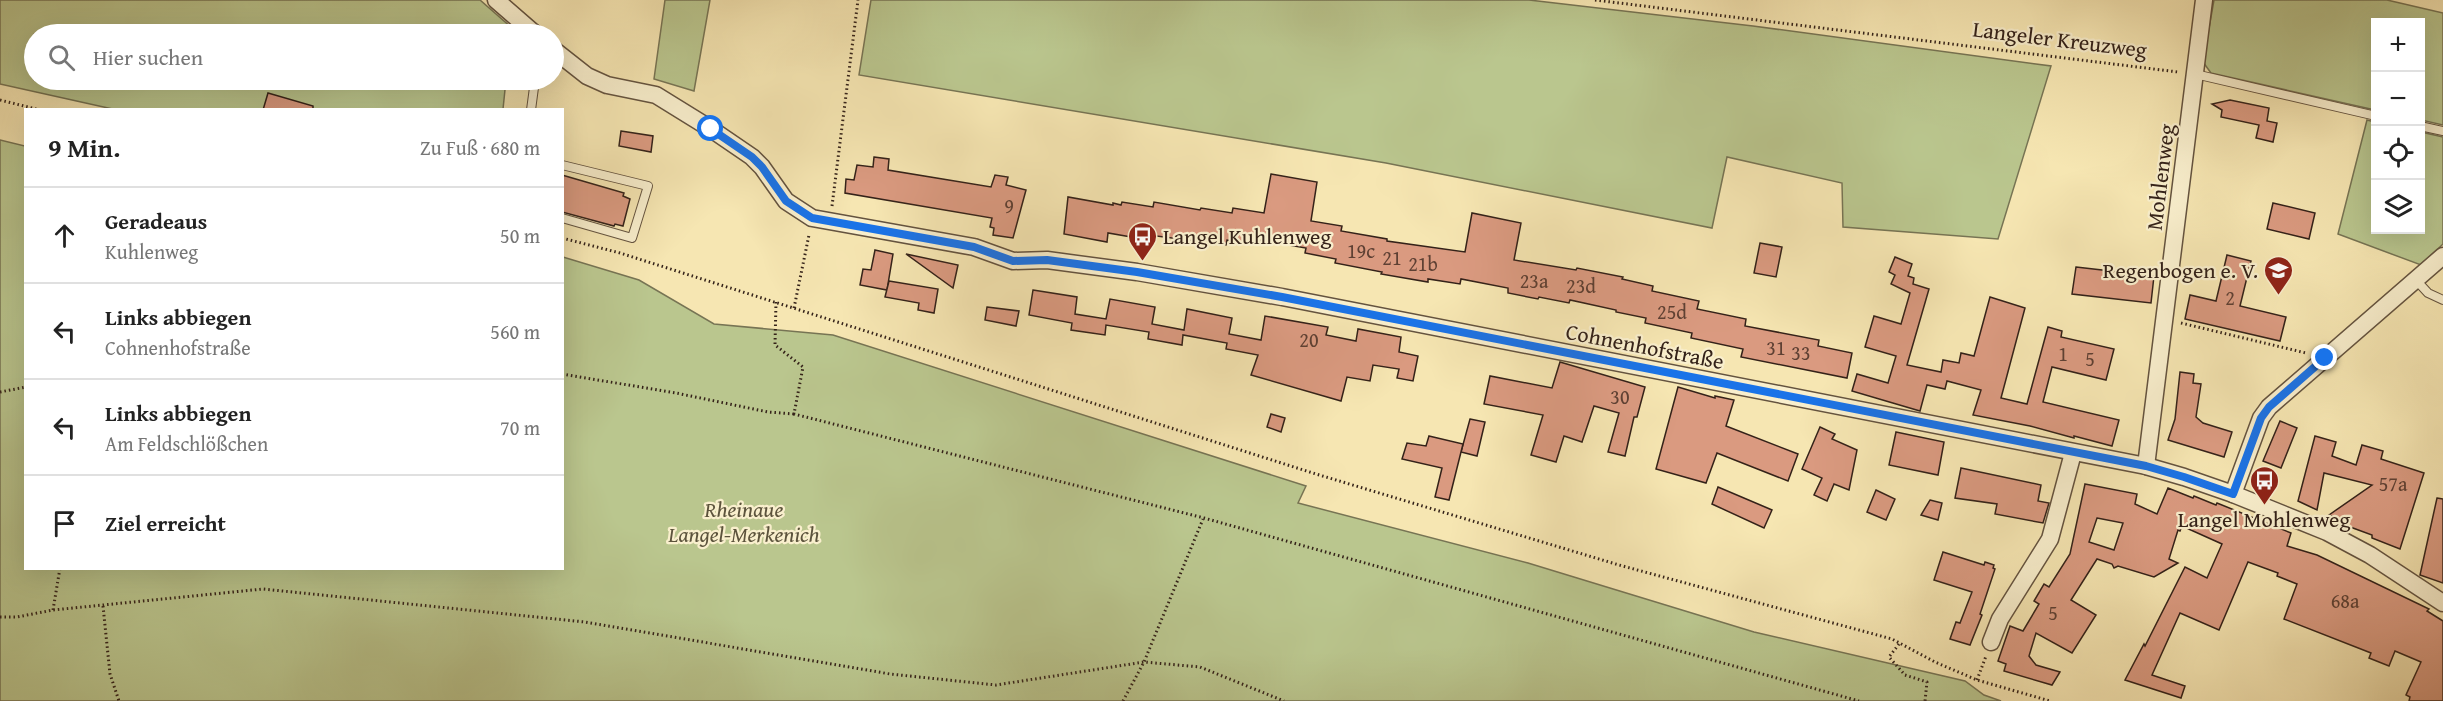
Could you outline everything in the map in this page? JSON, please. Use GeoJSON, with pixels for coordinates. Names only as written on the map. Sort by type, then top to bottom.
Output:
{"type":"FeatureCollection","features":[{"type":"Feature","properties":{"kind":"street"},"geometry":{"type":"LineString","coordinates":[[496,0],[524,24]]}},
{"type":"Feature","properties":{"kind":"street","name":"Mohlenweg"},"geometry":{"type":"LineString","coordinates":[[2146,466],[2204,0]]}},
{"type":"Feature","properties":{"kind":"street"},"geometry":{"type":"LineString","coordinates":[[564,58],[587,76],[607,85],[642,90],[656,95],[711,129],[752,157],[786,201],[812,218]]}},
{"type":"Feature","properties":{"kind":"street","name":"Cohnenhofstraße"},"geometry":{"type":"LineString","coordinates":[[812,218],[974,247],[1013,261],[1047,260],[1137,272],[1282,297],[2146,466],[2233,494],[2327,532],[2370,555],[2443,603]]}},
{"type":"Feature","properties":{"kind":"street"},"geometry":{"type":"LineString","coordinates":[[2233,494],[2261,418],[2269,407],[2443,256]]}},
{"type":"Feature","properties":{"kind":"street"},"geometry":{"type":"LineString","coordinates":[[1991,642],[2000,619],[2050,539],[2073,453]]}},
{"type":"Feature","properties":{"kind":"lane"},"geometry":{"type":"LineString","coordinates":[[2195,74],[2371,115]]}},
{"type":"Feature","properties":{"kind":"lane"},"geometry":{"type":"LineString","coordinates":[[531,108],[534,90]]}},
{"type":"Feature","properties":{"kind":"lane"},"geometry":{"type":"LineString","coordinates":[[2425,127],[2443,131]]}},
{"type":"Feature","properties":{"kind":"lane"},"geometry":{"type":"LineString","coordinates":[[564,165],[648,186],[632,238],[564,219]]}},
{"type":"Feature","properties":{"kind":"lane"},"geometry":{"type":"LineString","coordinates":[[2416,280],[2428,293],[2443,300]]}},
{"type":"Feature","properties":{"kind":"path"},"geometry":{"type":"LineString","coordinates":[[830,222],[858,0]]}},
{"type":"Feature","properties":{"kind":"path","name":"Langeler Kreuzweg"},"geometry":{"type":"LineString","coordinates":[[1595,0],[2195,74]]}},
{"type":"Feature","properties":{"kind":"path"},"geometry":{"type":"LineString","coordinates":[[0,100],[32,108]]}},
{"type":"Feature","properties":{"kind":"path"},"geometry":{"type":"LineString","coordinates":[[794,308],[812,218]]}},
{"type":"Feature","properties":{"kind":"path"},"geometry":{"type":"LineString","coordinates":[[564,239],[620,253],[1316,474],[1618,565],[1892,639],[1935,662],[1977,680],[2050,701]]}},
{"type":"Feature","properties":{"kind":"path"},"geometry":{"type":"LineString","coordinates":[[776,302],[775,345],[803,367],[794,414]]}},
{"type":"Feature","properties":{"kind":"path"},"geometry":{"type":"LineString","coordinates":[[2165,318],[2325,358]]}},
{"type":"Feature","properties":{"kind":"path"},"geometry":{"type":"LineString","coordinates":[[564,374],[676,393],[768,412],[794,414],[1204,518],[1859,701]]}},
{"type":"Feature","properties":{"kind":"path"},"geometry":{"type":"LineString","coordinates":[[0,392],[24,387]]}},
{"type":"Feature","properties":{"kind":"path"},"geometry":{"type":"LineString","coordinates":[[1123,701],[1144,662],[1204,518]]}},
{"type":"Feature","properties":{"kind":"path"},"geometry":{"type":"LineString","coordinates":[[53,610],[60,570]]}},
{"type":"Feature","properties":{"kind":"path"},"geometry":{"type":"LineString","coordinates":[[0,617],[17,617],[53,610],[263,588],[585,622],[890,674],[996,686],[1144,662],[1200,667],[1284,701]]}},
{"type":"Feature","properties":{"kind":"path"},"geometry":{"type":"LineString","coordinates":[[103,606],[110,674],[119,701]]}},
{"type":"Feature","properties":{"kind":"path"},"geometry":{"type":"LineString","coordinates":[[1977,680],[1991,642]]}},
{"type":"Feature","properties":{"kind":"path"},"geometry":{"type":"LineString","coordinates":[[1899,644],[1889,657],[1905,675],[1927,682],[1925,701]]}},
{"type":"Feature","properties":{"kind":"green space"},"geometry":{"type":"Polygon","coordinates":[[[0,0],[480,0],[507,24],[24,24],[24,89],[0,84],[0,0]]]}},
{"type":"Feature","properties":{"kind":"green space"},"geometry":{"type":"Polygon","coordinates":[[[665,0],[710,0],[694,91],[654,79],[665,0]]]}},
{"type":"Feature","properties":{"kind":"green space"},"geometry":{"type":"Polygon","coordinates":[[[871,0],[1529,0],[1753,26],[2051,66],[1998,239],[1843,227],[1842,183],[1727,157],[1712,228],[1386,163],[859,75],[871,0]]]}},
{"type":"Feature","properties":{"kind":"green space"},"geometry":{"type":"Polygon","coordinates":[[[2214,0],[2387,0],[2443,13],[2443,125],[2425,121],[2425,18],[2371,18],[2371,109],[2211,73],[2203,62],[2214,0]]]}},
{"type":"Feature","properties":{"kind":"green space"},"geometry":{"type":"Polygon","coordinates":[[[27,90],[505,90],[503,108],[108,108],[27,90]]]}},
{"type":"Feature","properties":{"kind":"green space"},"geometry":{"type":"Polygon","coordinates":[[[2367,120],[2371,121],[2371,234],[2425,234],[2425,133],[2443,137],[2443,244],[2421,265],[2338,234],[2367,120]]]}},
{"type":"Feature","properties":{"kind":"green space","name":"Rheinaue Langel-Merkenich"},"geometry":{"type":"Polygon","coordinates":[[[0,140],[24,146],[24,570],[564,570],[564,257],[639,280],[714,324],[833,335],[1306,486],[1298,503],[1528,563],[1754,632],[1965,681],[1984,695],[2001,701],[0,701],[0,140]]]}},
{"type":"Feature","properties":{"kind":"building"},"geometry":{"type":"Polygon","coordinates":[[[268,93],[313,106],[313,108],[264,108],[268,93]]]}},
{"type":"Feature","properties":{"kind":"building"},"geometry":{"type":"Polygon","coordinates":[[[2230,100],[2269,108],[2267,121],[2277,123],[2273,142],[2256,138],[2259,125],[2221,117],[2222,110],[2212,104],[2230,100]]]}},
{"type":"Feature","properties":{"kind":"building"},"geometry":{"type":"Polygon","coordinates":[[[621,131],[653,136],[651,152],[619,146],[621,131]]]}},
{"type":"Feature","properties":{"kind":"building"},"geometry":{"type":"Polygon","coordinates":[[[874,157],[889,159],[888,170],[991,187],[995,175],[1008,177],[1006,185],[1026,190],[1013,238],[993,235],[994,228],[990,227],[992,218],[845,193],[846,179],[854,180],[857,165],[873,167],[874,157]]]}},
{"type":"Feature","properties":{"kind":"building"},"geometry":{"type":"Polygon","coordinates":[[[1271,174],[1317,182],[1311,221],[1342,226],[1341,231],[1387,239],[1387,241],[1465,252],[1472,213],[1521,223],[1514,260],[1576,270],[1577,268],[1623,277],[1622,279],[1653,286],[1652,291],[1699,301],[1697,309],[1746,319],[1745,326],[1819,340],[1818,346],[1852,353],[1847,378],[1741,357],[1743,349],[1691,338],[1692,333],[1645,323],[1646,318],[1616,312],[1616,310],[1570,300],[1569,303],[1508,293],[1508,288],[1461,279],[1460,284],[1428,279],[1428,282],[1381,274],[1382,272],[1335,263],[1336,259],[1305,253],[1306,248],[1260,240],[1259,245],[1227,240],[1226,245],[1149,235],[1148,240],[1108,233],[1107,242],[1064,234],[1068,197],[1113,205],[1113,203],[1121,205],[1122,202],[1153,207],[1154,202],[1200,210],[1201,208],[1232,213],[1233,208],[1264,213],[1271,174]]]}},
{"type":"Feature","properties":{"kind":"building"},"geometry":{"type":"Polygon","coordinates":[[[564,176],[624,193],[623,196],[630,199],[623,226],[615,224],[614,226],[564,213],[564,176]]]}},
{"type":"Feature","properties":{"kind":"building"},"geometry":{"type":"Polygon","coordinates":[[[2273,203],[2315,213],[2309,239],[2267,229],[2273,203]]]}},
{"type":"Feature","properties":{"kind":"building"},"geometry":{"type":"Polygon","coordinates":[[[1760,243],[1782,247],[1776,277],[1754,273],[1760,243]]]}},
{"type":"Feature","properties":{"kind":"building"},"geometry":{"type":"Polygon","coordinates":[[[875,250],[893,254],[887,290],[860,285],[863,269],[871,270],[875,250]]]}},
{"type":"Feature","properties":{"kind":"building"},"geometry":{"type":"Polygon","coordinates":[[[906,254],[958,265],[953,288],[906,254]]]}},
{"type":"Feature","properties":{"kind":"building"},"geometry":{"type":"Polygon","coordinates":[[[2227,255],[2251,261],[2240,306],[2286,317],[2280,341],[2185,319],[2190,295],[2216,301],[2227,255]]]}},
{"type":"Feature","properties":{"kind":"building"},"geometry":{"type":"Polygon","coordinates":[[[1895,257],[1912,264],[1908,276],[1914,278],[1913,284],[1929,289],[1907,365],[1941,372],[1943,360],[1959,363],[1961,353],[1974,356],[1990,297],[2025,308],[2001,398],[2027,404],[2048,327],[2062,331],[2061,337],[2114,349],[2106,380],[2052,367],[2043,402],[2119,420],[2112,446],[1973,415],[1981,390],[1947,381],[1945,389],[1927,385],[1920,411],[1852,391],[1857,374],[1888,383],[1896,356],[1865,347],[1874,316],[1901,324],[1910,293],[1891,284],[1895,275],[1889,272],[1895,257]]]}},
{"type":"Feature","properties":{"kind":"building"},"geometry":{"type":"Polygon","coordinates":[[[2076,267],[2154,276],[2151,303],[2072,294],[2076,267]]]}},
{"type":"Feature","properties":{"kind":"building"},"geometry":{"type":"Polygon","coordinates":[[[889,281],[938,289],[934,313],[918,310],[919,303],[885,297],[889,281]]]}},
{"type":"Feature","properties":{"kind":"building"},"geometry":{"type":"Polygon","coordinates":[[[1033,290],[1077,297],[1075,314],[1106,319],[1110,299],[1155,307],[1152,324],[1184,330],[1187,309],[1232,318],[1229,334],[1261,340],[1265,316],[1328,327],[1326,335],[1356,341],[1358,329],[1401,337],[1399,352],[1418,356],[1413,381],[1397,378],[1399,369],[1373,365],[1370,381],[1347,377],[1341,401],[1251,375],[1258,355],[1226,349],[1227,343],[1183,335],[1182,345],[1148,339],[1149,332],[1106,325],[1105,335],[1071,330],[1072,323],[1029,315],[1033,290]]]}},
{"type":"Feature","properties":{"kind":"building"},"geometry":{"type":"Polygon","coordinates":[[[987,307],[1019,311],[1016,326],[985,320],[987,307]]]}},
{"type":"Feature","properties":{"kind":"building"},"geometry":{"type":"Polygon","coordinates":[[[1560,362],[1645,387],[1637,417],[1634,417],[1625,456],[1608,452],[1619,413],[1594,406],[1582,442],[1564,436],[1556,462],[1531,455],[1543,415],[1484,404],[1490,376],[1552,388],[1560,362]]]}},
{"type":"Feature","properties":{"kind":"building"},"geometry":{"type":"Polygon","coordinates":[[[2180,372],[2194,374],[2193,383],[2201,384],[2196,417],[2203,423],[2232,432],[2224,457],[2168,440],[2175,419],[2180,372]]]}},
{"type":"Feature","properties":{"kind":"building"},"geometry":{"type":"Polygon","coordinates":[[[1678,387],[1715,398],[1715,396],[1734,400],[1726,426],[1798,454],[1788,481],[1717,453],[1706,483],[1656,469],[1678,387]]]}},
{"type":"Feature","properties":{"kind":"building"},"geometry":{"type":"Polygon","coordinates":[[[1271,414],[1285,418],[1281,432],[1267,427],[1271,414]]]}},
{"type":"Feature","properties":{"kind":"building"},"geometry":{"type":"Polygon","coordinates":[[[1470,419],[1485,422],[1477,456],[1461,452],[1470,419]]]}},
{"type":"Feature","properties":{"kind":"building"},"geometry":{"type":"Polygon","coordinates":[[[2280,421],[2297,428],[2281,468],[2263,461],[2280,421]]]}},
{"type":"Feature","properties":{"kind":"building"},"geometry":{"type":"Polygon","coordinates":[[[1820,427],[1835,434],[1832,439],[1857,450],[1849,490],[1834,484],[1827,501],[1814,495],[1822,478],[1802,469],[1820,427]]]}},
{"type":"Feature","properties":{"kind":"building"},"geometry":{"type":"Polygon","coordinates":[[[1896,432],[1944,442],[1938,475],[1889,465],[1896,432]]]}},
{"type":"Feature","properties":{"kind":"building"},"geometry":{"type":"Polygon","coordinates":[[[1429,436],[1463,444],[1449,500],[1435,497],[1442,468],[1402,459],[1407,443],[1426,446],[1429,436]]]}},
{"type":"Feature","properties":{"kind":"building"},"geometry":{"type":"Polygon","coordinates":[[[2315,436],[2336,442],[2332,456],[2356,465],[2362,445],[2383,451],[2381,459],[2424,473],[2400,549],[2372,538],[2372,535],[2334,521],[2336,518],[2329,515],[2372,485],[2324,473],[2317,510],[2298,501],[2315,436]]]}},
{"type":"Feature","properties":{"kind":"building"},"geometry":{"type":"Polygon","coordinates":[[[1961,468],[2041,485],[2038,501],[2049,503],[2043,523],[1995,514],[1997,504],[1955,498],[1961,468]]]}},
{"type":"Feature","properties":{"kind":"building"},"geometry":{"type":"Polygon","coordinates":[[[2085,484],[2137,494],[2135,504],[2157,514],[2168,488],[2193,498],[2194,496],[2216,505],[2217,503],[2291,533],[2287,546],[2317,555],[2429,609],[2427,611],[2443,621],[2443,701],[2409,701],[2410,697],[2406,695],[2421,662],[2395,651],[2389,666],[2369,658],[2371,653],[2284,619],[2297,584],[2277,576],[2278,573],[2248,562],[2219,630],[2180,613],[2152,675],[2185,686],[2181,698],[2125,680],[2185,567],[2207,578],[2222,544],[2182,526],[2180,531],[2178,530],[2169,559],[2178,563],[2154,577],[2118,566],[2114,568],[2112,564],[2097,559],[2071,600],[2096,615],[2072,653],[2036,633],[2029,656],[2036,665],[2060,672],[2052,685],[2004,671],[2006,664],[1998,661],[2010,626],[2023,631],[2039,604],[2034,601],[2044,584],[2049,587],[2070,554],[2085,484]],[[2097,518],[2089,542],[2114,550],[2123,523],[2097,518]]]}},
{"type":"Feature","properties":{"kind":"building"},"geometry":{"type":"Polygon","coordinates":[[[1718,487],[1772,510],[1764,528],[1712,504],[1718,487]]]}},
{"type":"Feature","properties":{"kind":"building"},"geometry":{"type":"Polygon","coordinates":[[[1876,490],[1895,499],[1886,520],[1867,512],[1876,490]]]}},
{"type":"Feature","properties":{"kind":"building"},"geometry":{"type":"Polygon","coordinates":[[[2437,498],[2443,499],[2443,583],[2420,575],[2437,498]]]}},
{"type":"Feature","properties":{"kind":"building"},"geometry":{"type":"Polygon","coordinates":[[[1930,500],[1942,503],[1938,520],[1921,515],[1930,500]]]}},
{"type":"Feature","properties":{"kind":"building"},"geometry":{"type":"Polygon","coordinates":[[[1943,552],[1984,565],[1985,562],[1994,565],[1995,569],[1980,614],[1982,615],[1970,645],[1950,639],[1956,622],[1960,623],[1972,592],[1934,580],[1943,552]]]}},
{"type":"Feature","properties":{"kind":"place","name":"Langel Kuhlenweg"},"geometry":{"type":"Point","coordinates":[1142,262]}},
{"type":"Feature","properties":{"kind":"place","name":"Regenbogen e. V."},"geometry":{"type":"Point","coordinates":[2279,296]}},
{"type":"Feature","properties":{"kind":"place","name":"Langel Mohlenweg"},"geometry":{"type":"Point","coordinates":[2264,506]}},
{"type":"Feature","properties":{"kind":"route"},"geometry":{"type":"LineString","coordinates":[[711,129],[752,157],[786,201],[799,212],[812,218],[974,247],[1013,261],[1047,260],[1137,272],[1304,301],[2146,466],[2233,494],[2261,418],[2269,407],[2325,358]]}}]}
